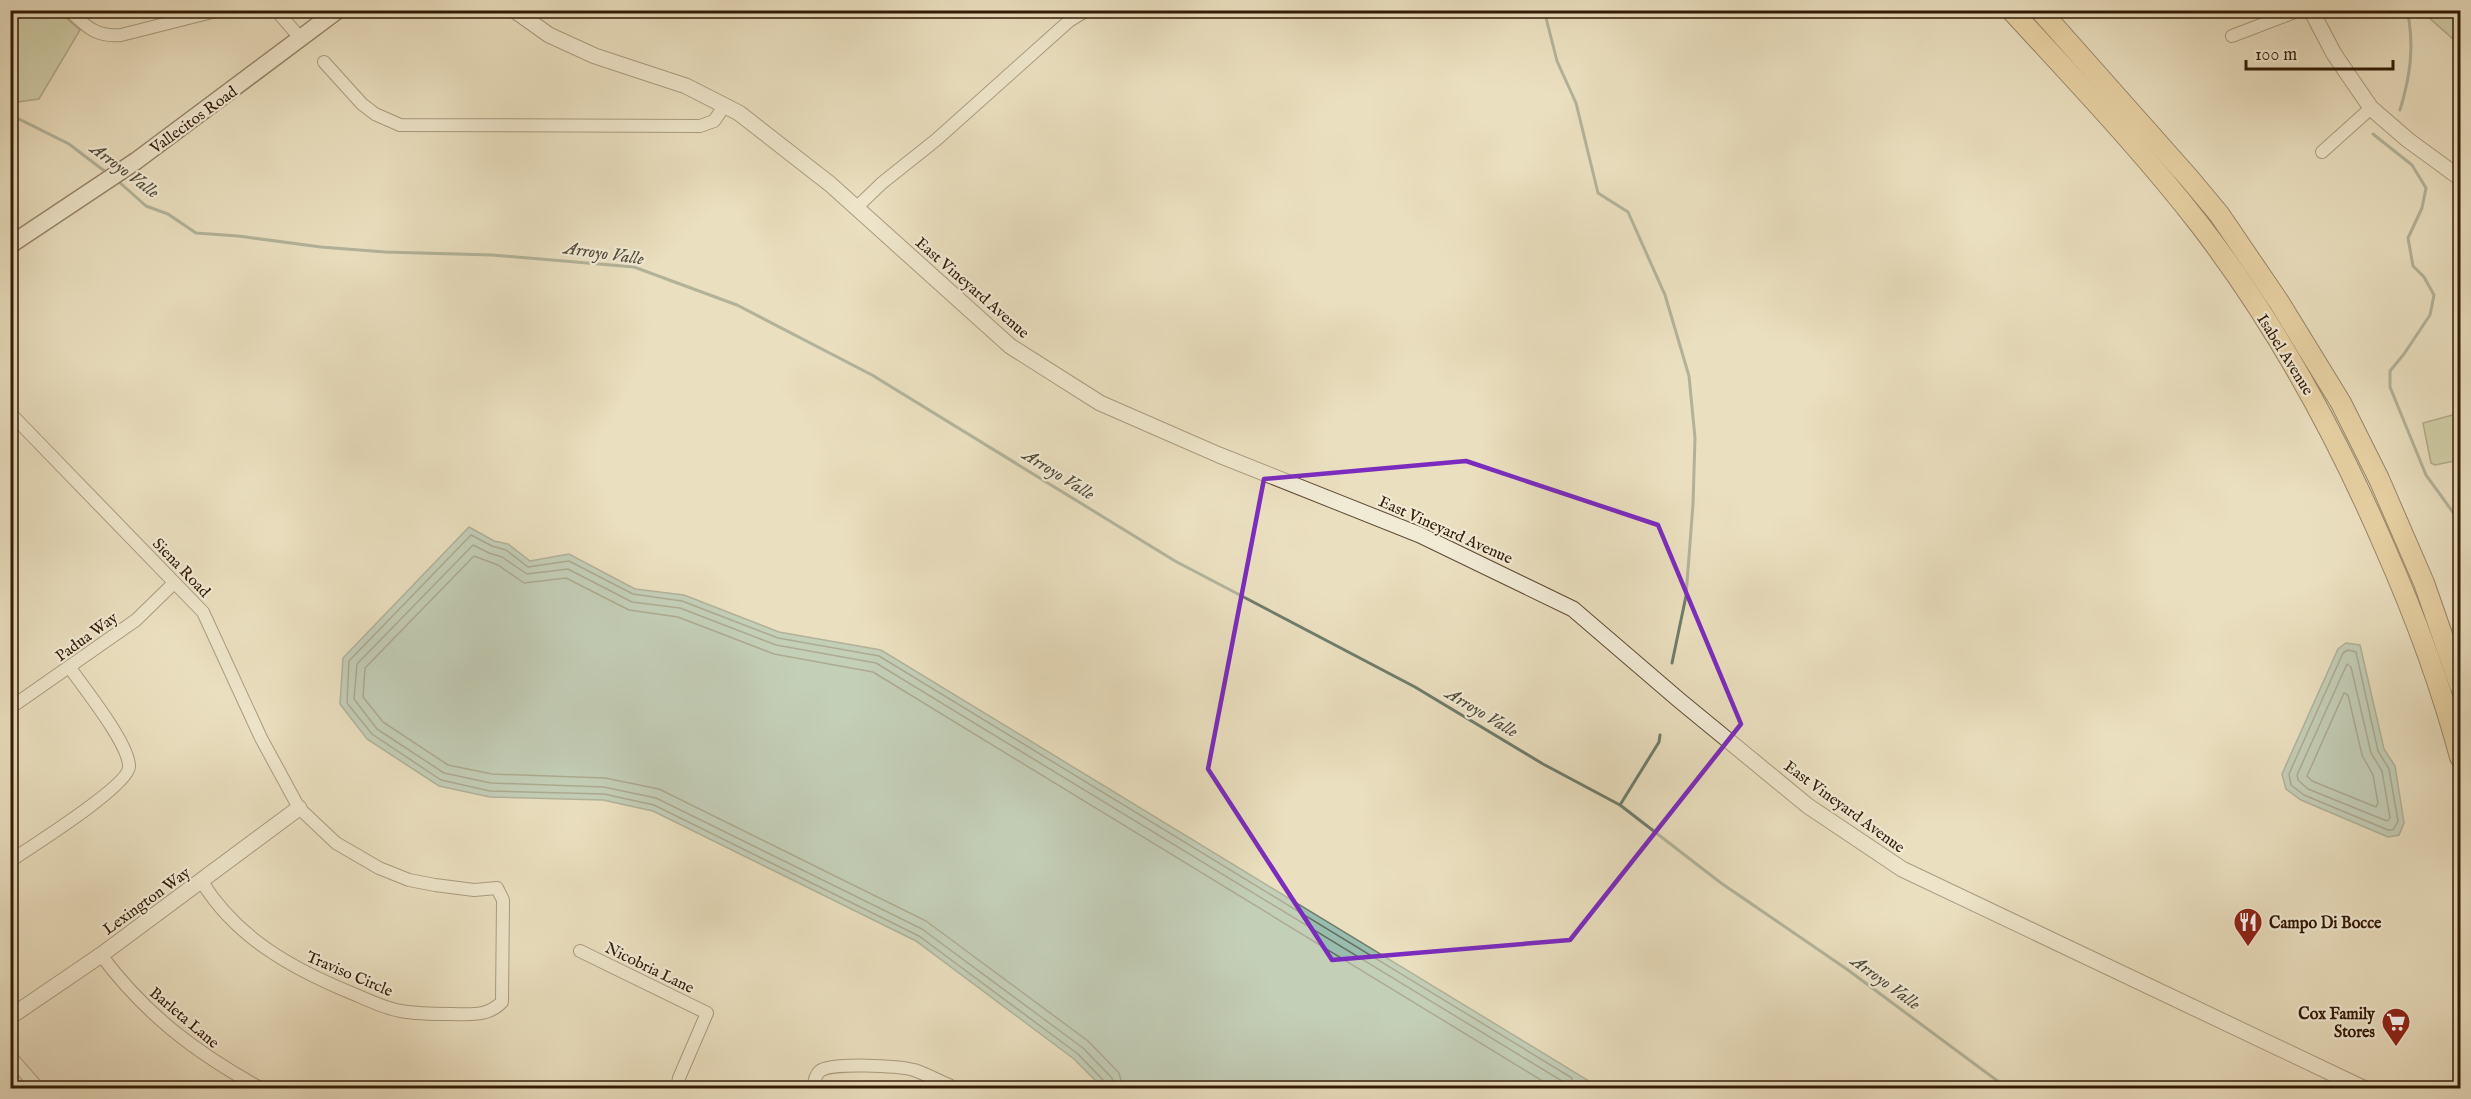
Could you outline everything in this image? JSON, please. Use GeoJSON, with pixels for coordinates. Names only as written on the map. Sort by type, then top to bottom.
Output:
{"type":"FeatureCollection","features":[{"type":"Feature","properties":{"kind":"highway","name":"Isabel Avenue"},"geometry":{"type":"LineString","coordinates":[[2011,10],[2114,124],[2201,227],[2261,314],[2322,414],[2360,488],[2404,591],[2460,757]]}},
{"type":"Feature","properties":{"kind":"highway","name":"Isabel Avenue"},"geometry":{"type":"LineString","coordinates":[[2040,10],[2189,178],[2225,224],[2285,312],[2341,403],[2379,479],[2424,583],[2460,686]]}},
{"type":"Feature","properties":{"kind":"main road","name":"Vallecitos Road"},"geometry":{"type":"LineString","coordinates":[[10,245],[136,161],[338,10]]}},
{"type":"Feature","properties":{"kind":"main road","name":"Vallecitos Road"},"geometry":{"type":"LineString","coordinates":[[10,250],[44,224]]}},
{"type":"Feature","properties":{"kind":"street"},"geometry":{"type":"LineString","coordinates":[[69,10],[92,30],[104,36],[121,35],[220,10]]}},
{"type":"Feature","properties":{"kind":"street"},"geometry":{"type":"LineString","coordinates":[[276,10],[301,39]]}},
{"type":"Feature","properties":{"kind":"street","name":"East Vineyard Avenue"},"geometry":{"type":"LineString","coordinates":[[514,10],[549,35],[595,56],[686,86],[725,105],[757,125],[856,208],[1010,346],[1100,403],[1219,455],[1420,535],[1573,609],[1808,806],[1902,869],[2363,1089]]}},
{"type":"Feature","properties":{"kind":"street"},"geometry":{"type":"LineString","coordinates":[[856,208],[1070,21],[1087,10]]}},
{"type":"Feature","properties":{"kind":"street"},"geometry":{"type":"LineString","coordinates":[[2232,36],[2300,10]]}},
{"type":"Feature","properties":{"kind":"street"},"geometry":{"type":"LineString","coordinates":[[2311,10],[2334,54],[2371,108],[2408,140],[2460,178]]}},
{"type":"Feature","properties":{"kind":"street"},"geometry":{"type":"LineString","coordinates":[[324,62],[362,104],[375,114],[400,124],[700,126],[710,124],[725,105]]}},
{"type":"Feature","properties":{"kind":"street"},"geometry":{"type":"LineString","coordinates":[[2322,152],[2371,108]]}},
{"type":"Feature","properties":{"kind":"street","name":"Siena Road"},"geometry":{"type":"LineString","coordinates":[[10,413],[203,612],[261,738],[299,808]]}},
{"type":"Feature","properties":{"kind":"street","name":"Padua Way"},"geometry":{"type":"LineString","coordinates":[[10,708],[136,620],[174,583]]}},
{"type":"Feature","properties":{"kind":"street"},"geometry":{"type":"LineString","coordinates":[[10,861],[99,800],[125,778],[129,769],[112,725],[70,668]]}},
{"type":"Feature","properties":{"kind":"street","name":"Lexington Way"},"geometry":{"type":"LineString","coordinates":[[10,1017],[102,955],[299,808]]}},
{"type":"Feature","properties":{"kind":"street","name":"Traviso Circle"},"geometry":{"type":"LineString","coordinates":[[202,882],[213,900],[256,943],[289,964],[383,1006],[402,1011],[484,1014],[494,1010],[502,1002],[503,900],[497,888],[474,890],[435,885],[409,880],[379,868],[336,843],[299,808]]}},
{"type":"Feature","properties":{"kind":"street","name":"Nicobria Lane"},"geometry":{"type":"LineString","coordinates":[[580,951],[707,1013],[679,1078],[677,1089]]}},
{"type":"Feature","properties":{"kind":"street","name":"Barleta Lane"},"geometry":{"type":"LineString","coordinates":[[102,955],[125,987],[171,1030],[214,1063],[260,1089]]}},
{"type":"Feature","properties":{"kind":"street"},"geometry":{"type":"LineString","coordinates":[[10,1056],[38,1089]]}},
{"type":"Feature","properties":{"kind":"street"},"geometry":{"type":"LineString","coordinates":[[814,1089],[814,1082],[819,1072],[830,1067],[912,1070],[949,1085],[952,1089]]}},
{"type":"Feature","properties":{"kind":"highlighted area"},"geometry":{"type":"Polygon","coordinates":[[[1466,461],[1658,525],[1741,724],[1570,940],[1332,960],[1208,769],[1264,479],[1466,461]]]}},
{"type":"Feature","properties":{"kind":"green space"},"geometry":{"type":"Polygon","coordinates":[[[10,11],[58,11],[80,30],[39,99],[11,103],[10,11]]]}},
{"type":"Feature","properties":{"kind":"green space"},"geometry":{"type":"Polygon","coordinates":[[[2425,11],[2460,11],[2460,45],[2427,16],[2425,11]]]}},
{"type":"Feature","properties":{"kind":"green space"},"geometry":{"type":"Polygon","coordinates":[[[2460,413],[2460,460],[2435,465],[2431,463],[2423,423],[2460,413]]]}},
{"type":"Feature","properties":{"kind":"water"},"geometry":{"type":"Polygon","coordinates":[[[469,527],[494,541],[508,544],[530,561],[569,554],[635,589],[684,595],[779,632],[881,650],[1589,1081],[1570,1088],[1103,1088],[1074,1059],[916,941],[653,811],[603,800],[490,797],[439,786],[367,739],[340,704],[343,658],[469,527]]]}},
{"type":"Feature","properties":{"kind":"water"},"geometry":{"type":"Polygon","coordinates":[[[2346,643],[2360,645],[2384,749],[2395,766],[2404,823],[2399,835],[2388,837],[2301,800],[2286,789],[2282,774],[2338,649],[2346,643]]]}},
{"type":"Feature","properties":{"kind":"waterway"},"geometry":{"type":"LineString","coordinates":[[1544,10],[1557,61],[1576,103],[1598,193],[1628,212],[1665,295],[1689,376],[1695,438],[1693,504],[1686,596],[1672,663]]}},
{"type":"Feature","properties":{"kind":"waterway"},"geometry":{"type":"LineString","coordinates":[[2400,110],[2411,48],[2407,10]]}},
{"type":"Feature","properties":{"kind":"waterway","name":"Arroyo Valle"},"geometry":{"type":"LineString","coordinates":[[10,119],[19,119],[69,144],[107,173]]}},
{"type":"Feature","properties":{"kind":"waterway"},"geometry":{"type":"LineString","coordinates":[[2373,134],[2412,165],[2426,188],[2422,208],[2408,238],[2413,266],[2424,277],[2434,295],[2430,315],[2390,371],[2390,387],[2426,475],[2460,522]]}},
{"type":"Feature","properties":{"kind":"waterway","name":"Arroyo Valle"},"geometry":{"type":"LineString","coordinates":[[118,181],[146,206],[168,214],[196,233],[385,252],[492,255],[634,267],[737,305],[872,375],[1175,561],[1415,687],[1543,764],[1620,805],[1721,883],[1848,970],[2007,1088]]}},
{"type":"Feature","properties":{"kind":"waterway"},"geometry":{"type":"LineString","coordinates":[[1620,805],[1659,742],[1660,735]]}},
{"type":"Feature","properties":{"kind":"place","name":"Campo Di Bocce"},"geometry":{"type":"Point","coordinates":[2248,948]}},
{"type":"Feature","properties":{"kind":"place","name":"Cox Family Stores"},"geometry":{"type":"Point","coordinates":[2396,1048]}}]}
